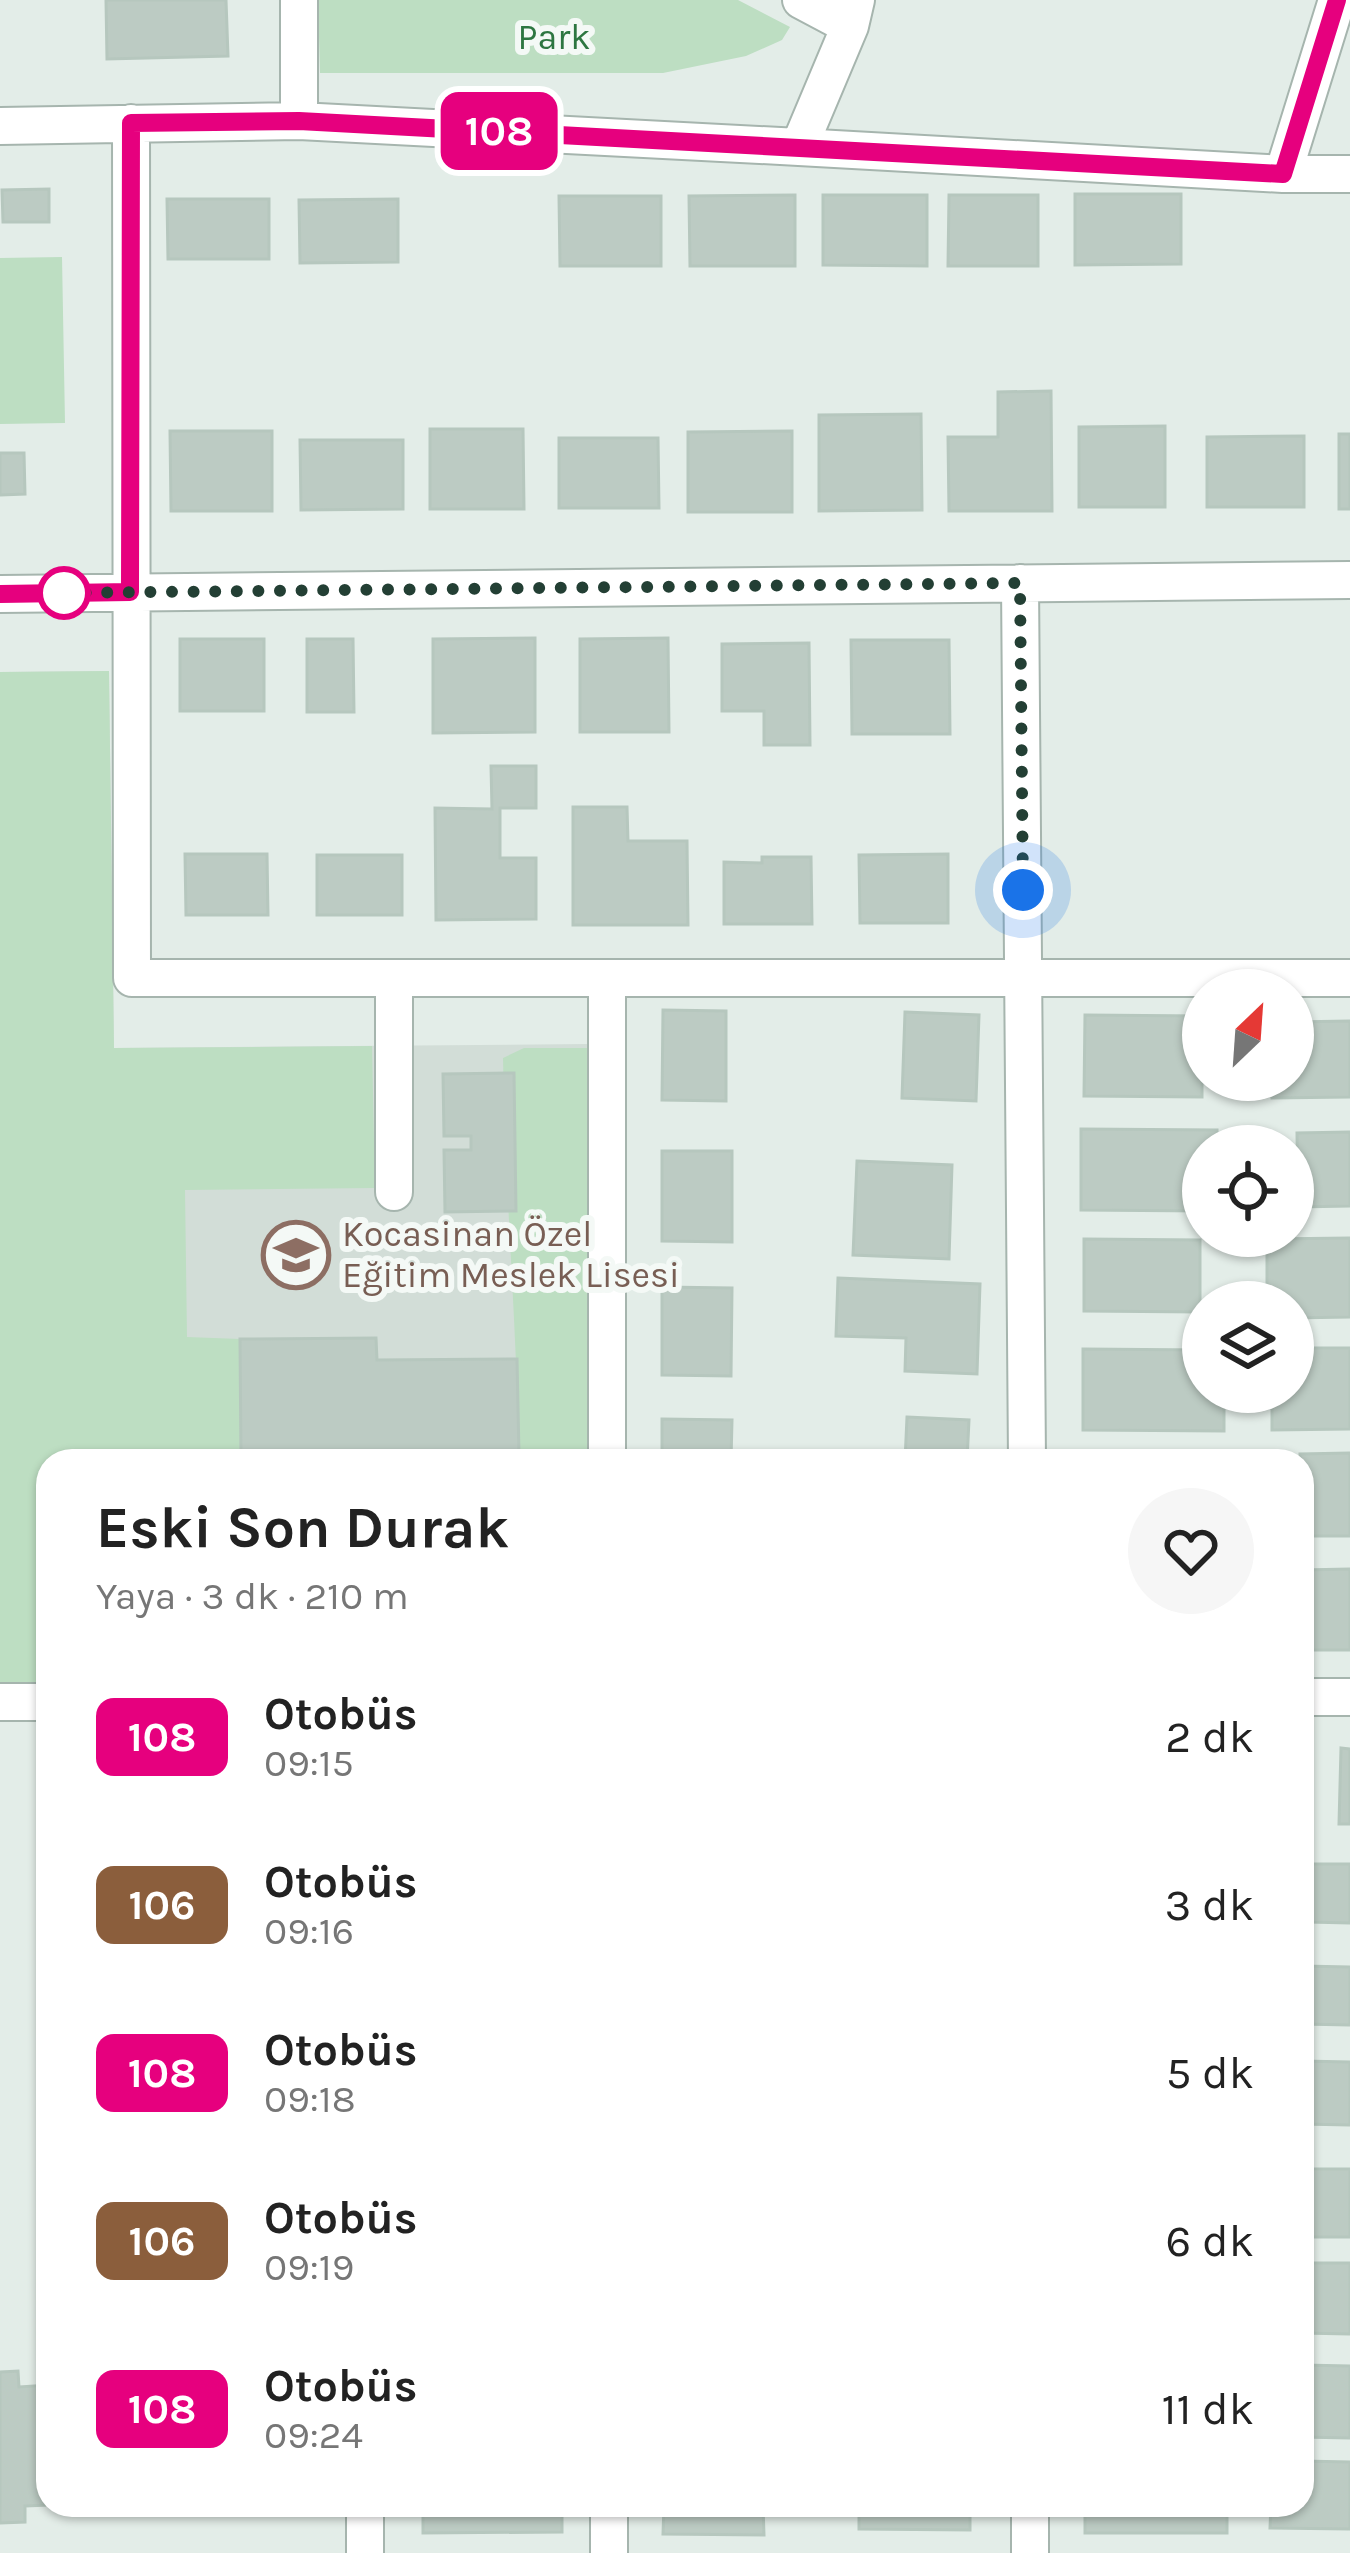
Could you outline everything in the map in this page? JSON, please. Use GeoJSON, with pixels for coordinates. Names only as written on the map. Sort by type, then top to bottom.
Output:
{"type":"FeatureCollection","features":[{"type":"Feature","properties":{"kind":"street"},"geometry":{"type":"LineString","coordinates":[[299,0],[299,121]]}},
{"type":"Feature","properties":{"kind":"street"},"geometry":{"type":"LineString","coordinates":[[799,147],[853,13],[801,0]]}},
{"type":"Feature","properties":{"kind":"street"},"geometry":{"type":"LineString","coordinates":[[1283,174],[1337,0]]}},
{"type":"Feature","properties":{"kind":"street"},"geometry":{"type":"LineString","coordinates":[[0,126],[299,121],[1350,174]]}},
{"type":"Feature","properties":{"kind":"street"},"geometry":{"type":"LineString","coordinates":[[131,123],[132,978],[1350,979]]}},
{"type":"Feature","properties":{"kind":"street"},"geometry":{"type":"LineString","coordinates":[[0,594],[1350,580]]}},
{"type":"Feature","properties":{"kind":"street"},"geometry":{"type":"LineString","coordinates":[[1020,583],[1027,1449]]}},
{"type":"Feature","properties":{"kind":"street"},"geometry":{"type":"LineString","coordinates":[[394,978],[394,1192]]}},
{"type":"Feature","properties":{"kind":"street"},"geometry":{"type":"LineString","coordinates":[[607,978],[607,1449]]}},
{"type":"Feature","properties":{"kind":"street"},"geometry":{"type":"LineString","coordinates":[[1314,1697],[1350,1697]]}},
{"type":"Feature","properties":{"kind":"street"},"geometry":{"type":"LineString","coordinates":[[0,1702],[36,1702]]}},
{"type":"Feature","properties":{"kind":"street"},"geometry":{"type":"LineString","coordinates":[[364,2517],[365,2553]]}},
{"type":"Feature","properties":{"kind":"street"},"geometry":{"type":"LineString","coordinates":[[609,2517],[609,2553]]}},
{"type":"Feature","properties":{"kind":"street"},"geometry":{"type":"LineString","coordinates":[[1030,2517],[1030,2553]]}},
{"type":"Feature","properties":{"kind":"shaded area","name":"Kocasinan Özel Eğitim Meslek Lisesi"},"geometry":{"type":"Polygon","coordinates":[[[109,671],[114,1048],[588,1044],[594,1449],[47,1449],[0,672],[109,671]]]}},
{"type":"Feature","properties":{"kind":"green space","name":"Park"},"geometry":{"type":"Polygon","coordinates":[[[318,0],[738,0],[790,27],[782,40],[746,56],[663,73],[320,73],[318,0]]]}},
{"type":"Feature","properties":{"kind":"green space"},"geometry":{"type":"Polygon","coordinates":[[[62,257],[65,423],[0,424],[0,258],[62,257]]]}},
{"type":"Feature","properties":{"kind":"green space"},"geometry":{"type":"Polygon","coordinates":[[[109,671],[114,1048],[372,1046],[375,1188],[185,1190],[187,1337],[240,1339],[241,1449],[36,1449],[36,1696],[0,1696],[0,672],[109,671]]]}},
{"type":"Feature","properties":{"kind":"green space"},"geometry":{"type":"Polygon","coordinates":[[[524,1048],[589,1048],[594,1449],[519,1449],[503,1058],[524,1048]]]}},
{"type":"Feature","properties":{"kind":"building"},"geometry":{"type":"Polygon","coordinates":[[[106,0],[226,0],[228,56],[107,59],[106,0]]]}},
{"type":"Feature","properties":{"kind":"building"},"geometry":{"type":"Polygon","coordinates":[[[49,189],[49,222],[3,222],[2,190],[49,189]]]}},
{"type":"Feature","properties":{"kind":"building"},"geometry":{"type":"Polygon","coordinates":[[[1075,194],[1181,194],[1181,264],[1075,265],[1075,194]]]}},
{"type":"Feature","properties":{"kind":"building"},"geometry":{"type":"Polygon","coordinates":[[[795,195],[795,266],[690,266],[689,196],[795,195]]]}},
{"type":"Feature","properties":{"kind":"building"},"geometry":{"type":"Polygon","coordinates":[[[823,195],[927,195],[927,266],[823,265],[823,195]]]}},
{"type":"Feature","properties":{"kind":"building"},"geometry":{"type":"Polygon","coordinates":[[[949,195],[1038,195],[1038,266],[948,266],[949,195]]]}},
{"type":"Feature","properties":{"kind":"building"},"geometry":{"type":"Polygon","coordinates":[[[559,196],[661,196],[661,266],[560,266],[559,196]]]}},
{"type":"Feature","properties":{"kind":"building"},"geometry":{"type":"Polygon","coordinates":[[[167,199],[269,199],[269,259],[168,259],[167,199]]]}},
{"type":"Feature","properties":{"kind":"building"},"geometry":{"type":"Polygon","coordinates":[[[398,199],[398,262],[300,263],[299,200],[398,199]]]}},
{"type":"Feature","properties":{"kind":"building"},"geometry":{"type":"Polygon","coordinates":[[[1051,391],[1052,511],[949,511],[948,437],[998,437],[998,392],[1051,391]]]}},
{"type":"Feature","properties":{"kind":"building"},"geometry":{"type":"Polygon","coordinates":[[[921,414],[922,510],[819,511],[819,415],[921,414]]]}},
{"type":"Feature","properties":{"kind":"building"},"geometry":{"type":"Polygon","coordinates":[[[1165,426],[1165,507],[1079,507],[1079,427],[1165,426]]]}},
{"type":"Feature","properties":{"kind":"building"},"geometry":{"type":"Polygon","coordinates":[[[430,429],[523,429],[524,509],[430,509],[430,429]]]}},
{"type":"Feature","properties":{"kind":"building"},"geometry":{"type":"Polygon","coordinates":[[[170,431],[272,431],[272,511],[171,511],[170,431]]]}},
{"type":"Feature","properties":{"kind":"building"},"geometry":{"type":"Polygon","coordinates":[[[792,431],[792,512],[688,512],[688,432],[792,431]]]}},
{"type":"Feature","properties":{"kind":"building"},"geometry":{"type":"Polygon","coordinates":[[[1339,434],[1350,434],[1350,509],[1339,509],[1339,434]]]}},
{"type":"Feature","properties":{"kind":"building"},"geometry":{"type":"Polygon","coordinates":[[[1304,436],[1304,507],[1207,507],[1207,437],[1304,436]]]}},
{"type":"Feature","properties":{"kind":"building"},"geometry":{"type":"Polygon","coordinates":[[[559,438],[658,438],[659,508],[559,508],[559,438]]]}},
{"type":"Feature","properties":{"kind":"building"},"geometry":{"type":"Polygon","coordinates":[[[300,440],[403,440],[403,509],[301,510],[300,440]]]}},
{"type":"Feature","properties":{"kind":"building"},"geometry":{"type":"Polygon","coordinates":[[[0,453],[24,453],[25,494],[0,495],[0,453]]]}},
{"type":"Feature","properties":{"kind":"building"},"geometry":{"type":"Polygon","coordinates":[[[535,638],[535,732],[433,733],[433,639],[535,638]]]}},
{"type":"Feature","properties":{"kind":"building"},"geometry":{"type":"Polygon","coordinates":[[[668,638],[669,732],[580,732],[580,639],[668,638]]]}},
{"type":"Feature","properties":{"kind":"building"},"geometry":{"type":"Polygon","coordinates":[[[180,639],[264,639],[264,711],[180,711],[180,639]]]}},
{"type":"Feature","properties":{"kind":"building"},"geometry":{"type":"Polygon","coordinates":[[[307,639],[353,639],[354,712],[307,712],[307,639]]]}},
{"type":"Feature","properties":{"kind":"building"},"geometry":{"type":"Polygon","coordinates":[[[851,640],[949,640],[950,734],[852,734],[851,640]]]}},
{"type":"Feature","properties":{"kind":"building"},"geometry":{"type":"Polygon","coordinates":[[[809,643],[810,745],[764,745],[764,711],[722,711],[722,644],[809,643]]]}},
{"type":"Feature","properties":{"kind":"building"},"geometry":{"type":"Polygon","coordinates":[[[491,766],[536,766],[536,808],[500,808],[500,858],[536,858],[536,919],[436,920],[435,808],[492,809],[491,766]]]}},
{"type":"Feature","properties":{"kind":"building"},"geometry":{"type":"Polygon","coordinates":[[[573,807],[627,807],[628,841],[687,841],[688,925],[573,925],[573,807]]]}},
{"type":"Feature","properties":{"kind":"building"},"geometry":{"type":"Polygon","coordinates":[[[185,854],[267,854],[268,915],[186,915],[185,854]]]}},
{"type":"Feature","properties":{"kind":"building"},"geometry":{"type":"Polygon","coordinates":[[[948,854],[948,923],[860,923],[859,855],[948,854]]]}},
{"type":"Feature","properties":{"kind":"building"},"geometry":{"type":"Polygon","coordinates":[[[317,855],[402,855],[402,915],[317,915],[317,855]]]}},
{"type":"Feature","properties":{"kind":"building"},"geometry":{"type":"Polygon","coordinates":[[[762,857],[811,857],[812,924],[724,924],[724,862],[762,863],[762,857]]]}},
{"type":"Feature","properties":{"kind":"building"},"geometry":{"type":"Polygon","coordinates":[[[663,1010],[726,1011],[726,1101],[662,1100],[663,1010]]]}},
{"type":"Feature","properties":{"kind":"building"},"geometry":{"type":"Polygon","coordinates":[[[905,1012],[979,1015],[976,1101],[902,1098],[905,1012]]]}},
{"type":"Feature","properties":{"kind":"building"},"geometry":{"type":"Polygon","coordinates":[[[1085,1015],[1182,1016],[1182,1097],[1084,1096],[1085,1015]]]}},
{"type":"Feature","properties":{"kind":"building"},"geometry":{"type":"Polygon","coordinates":[[[1350,1021],[1350,1097],[1314,1097],[1314,1022],[1350,1021]]]}},
{"type":"Feature","properties":{"kind":"building"},"geometry":{"type":"Polygon","coordinates":[[[514,1073],[516,1211],[445,1212],[444,1150],[471,1150],[471,1136],[444,1136],[443,1074],[514,1073]]]}},
{"type":"Feature","properties":{"kind":"building"},"geometry":{"type":"Polygon","coordinates":[[[1081,1129],[1182,1130],[1182,1211],[1081,1210],[1081,1129]]]}},
{"type":"Feature","properties":{"kind":"building"},"geometry":{"type":"Polygon","coordinates":[[[1350,1132],[1350,1206],[1314,1207],[1314,1133],[1350,1132]]]}},
{"type":"Feature","properties":{"kind":"building"},"geometry":{"type":"Polygon","coordinates":[[[662,1151],[732,1151],[732,1242],[662,1241],[662,1151]]]}},
{"type":"Feature","properties":{"kind":"building"},"geometry":{"type":"Polygon","coordinates":[[[857,1161],[952,1165],[949,1259],[853,1255],[857,1161]]]}},
{"type":"Feature","properties":{"kind":"building"},"geometry":{"type":"Polygon","coordinates":[[[1314,1238],[1350,1238],[1350,1317],[1314,1318],[1314,1281],[1267,1281],[1267,1257],[1314,1257],[1314,1238]]]}},
{"type":"Feature","properties":{"kind":"building"},"geometry":{"type":"Polygon","coordinates":[[[1084,1239],[1182,1240],[1182,1257],[1200,1257],[1200,1281],[1182,1281],[1182,1312],[1084,1311],[1084,1239]]]}},
{"type":"Feature","properties":{"kind":"building"},"geometry":{"type":"Polygon","coordinates":[[[838,1278],[980,1284],[977,1374],[905,1371],[906,1338],[836,1336],[838,1278]]]}},
{"type":"Feature","properties":{"kind":"building"},"geometry":{"type":"Polygon","coordinates":[[[662,1287],[732,1288],[731,1376],[662,1375],[662,1287]]]}},
{"type":"Feature","properties":{"kind":"building"},"geometry":{"type":"Polygon","coordinates":[[[376,1338],[377,1360],[517,1359],[519,1449],[241,1449],[240,1339],[376,1338]]]}},
{"type":"Feature","properties":{"kind":"building"},"geometry":{"type":"Polygon","coordinates":[[[1314,1348],[1350,1348],[1350,1429],[1272,1430],[1272,1413],[1314,1413],[1314,1348]]]}},
{"type":"Feature","properties":{"kind":"building"},"geometry":{"type":"Polygon","coordinates":[[[1083,1349],[1182,1350],[1182,1413],[1224,1413],[1224,1431],[1083,1430],[1083,1349]]]}},
{"type":"Feature","properties":{"kind":"building"},"geometry":{"type":"Polygon","coordinates":[[[907,1417],[969,1420],[968,1449],[906,1449],[907,1417]]]}},
{"type":"Feature","properties":{"kind":"building"},"geometry":{"type":"Polygon","coordinates":[[[662,1419],[732,1420],[731,1449],[662,1449],[662,1419]]]}},
{"type":"Feature","properties":{"kind":"building"},"geometry":{"type":"Polygon","coordinates":[[[1350,1453],[1350,1536],[1314,1536],[1314,1454],[1350,1453]]]}},
{"type":"Feature","properties":{"kind":"building"},"geometry":{"type":"Polygon","coordinates":[[[1350,1569],[1350,1650],[1314,1650],[1314,1570],[1350,1569]]]}},
{"type":"Feature","properties":{"kind":"building"},"geometry":{"type":"Polygon","coordinates":[[[1341,1748],[1350,1749],[1350,1824],[1339,1824],[1341,1748]]]}},
{"type":"Feature","properties":{"kind":"building"},"geometry":{"type":"Polygon","coordinates":[[[1314,1864],[1350,1864],[1350,1923],[1314,1922],[1314,1864]]]}},
{"type":"Feature","properties":{"kind":"building"},"geometry":{"type":"Polygon","coordinates":[[[1314,1966],[1350,1967],[1350,2025],[1314,2024],[1314,1966]]]}},
{"type":"Feature","properties":{"kind":"building"},"geometry":{"type":"Polygon","coordinates":[[[1314,2061],[1350,2062],[1350,2125],[1314,2124],[1314,2061]]]}},
{"type":"Feature","properties":{"kind":"building"},"geometry":{"type":"Polygon","coordinates":[[[1314,2169],[1350,2169],[1350,2237],[1314,2237],[1314,2169]]]}},
{"type":"Feature","properties":{"kind":"building"},"geometry":{"type":"Polygon","coordinates":[[[1314,2263],[1350,2263],[1350,2334],[1314,2333],[1314,2263]]]}},
{"type":"Feature","properties":{"kind":"building"},"geometry":{"type":"Polygon","coordinates":[[[1314,2365],[1350,2366],[1350,2438],[1314,2437],[1314,2365]]]}},
{"type":"Feature","properties":{"kind":"building"},"geometry":{"type":"Polygon","coordinates":[[[18,2371],[19,2387],[36,2386],[36,2506],[25,2506],[25,2522],[0,2523],[0,2372],[18,2371]]]}},
{"type":"Feature","properties":{"kind":"building"},"geometry":{"type":"Polygon","coordinates":[[[1314,2461],[1350,2462],[1350,2529],[1270,2528],[1270,2517],[1314,2517],[1314,2461]]]}},
{"type":"Feature","properties":{"kind":"building"},"geometry":{"type":"Polygon","coordinates":[[[423,2517],[562,2517],[562,2532],[423,2533],[423,2517]]]}},
{"type":"Feature","properties":{"kind":"building"},"geometry":{"type":"Polygon","coordinates":[[[664,2517],[763,2517],[764,2535],[663,2534],[664,2517]]]}},
{"type":"Feature","properties":{"kind":"building"},"geometry":{"type":"Polygon","coordinates":[[[859,2517],[970,2517],[970,2530],[859,2529],[859,2517]]]}},
{"type":"Feature","properties":{"kind":"building"},"geometry":{"type":"Polygon","coordinates":[[[1085,2517],[1227,2517],[1227,2533],[1085,2533],[1085,2517]]]}},
{"type":"Feature","properties":{"kind":"bus line","name":"108"},"geometry":{"type":"LineString","coordinates":[[0,594],[130,592],[131,123],[299,121],[1283,174],[1337,0]]}},
{"type":"Feature","properties":{"kind":"place","name":"Kocasinan Özel Eğitim Meslek Lisesi"},"geometry":{"type":"Point","coordinates":[296,1255]}},
{"type":"Feature","properties":{"kind":"route"},"geometry":{"type":"LineString","coordinates":[[64,593],[1020,583],[1023,890]]}}]}
